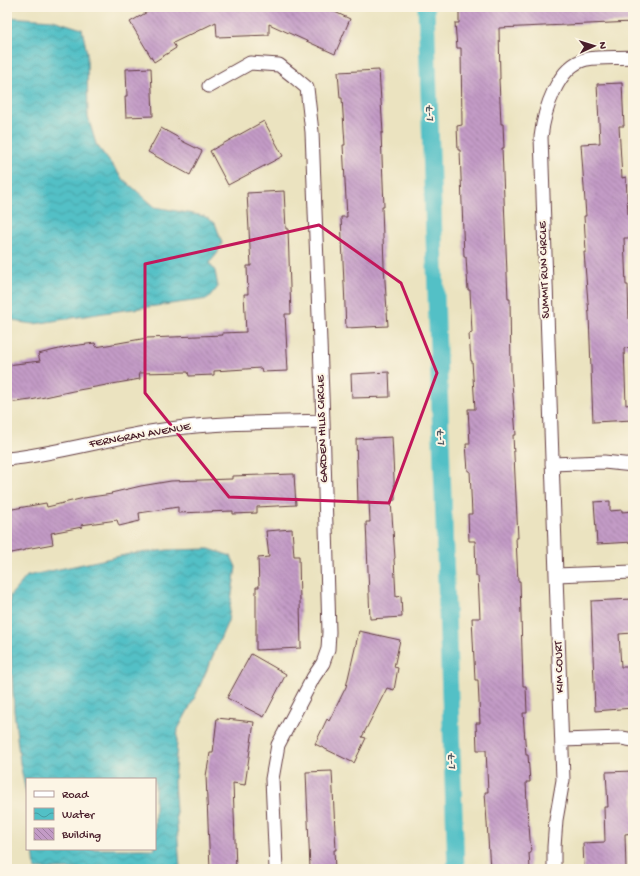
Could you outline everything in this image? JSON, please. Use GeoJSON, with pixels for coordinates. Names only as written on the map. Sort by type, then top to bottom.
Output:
{"type":"FeatureCollection","features":[{"type":"Feature","properties":{"kind":"street","name":"SUMMIT RUN CIRCLE"},"geometry":{"type":"LineString","coordinates":[[552,464],[540,149],[542,124],[550,100],[560,80],[566,71],[575,64],[586,59],[633,57]]}},
{"type":"Feature","properties":{"kind":"street","name":"GARDEN HILLS CIRCLE"},"geometry":{"type":"LineString","coordinates":[[209,86],[250,63],[279,65],[307,88],[312,132],[329,632],[328,649],[323,663],[313,678],[278,745],[272,779],[276,869]]}},
{"type":"Feature","properties":{"kind":"street","name":"FERNGRAN AVENUE"},"geometry":{"type":"LineString","coordinates":[[7,459],[53,452],[150,432],[192,426],[323,421]]}},
{"type":"Feature","properties":{"kind":"street"},"geometry":{"type":"LineString","coordinates":[[552,464],[604,462],[633,465]]}},
{"type":"Feature","properties":{"kind":"street","name":"KIM COURT"},"geometry":{"type":"LineString","coordinates":[[552,464],[563,780],[556,820],[554,869]]}},
{"type":"Feature","properties":{"kind":"street"},"geometry":{"type":"LineString","coordinates":[[556,575],[633,572]]}},
{"type":"Feature","properties":{"kind":"street"},"geometry":{"type":"LineString","coordinates":[[562,740],[622,738],[633,740]]}},
{"type":"Feature","properties":{"kind":"highlighted area"},"geometry":{"type":"Polygon","coordinates":[[[319,225],[401,283],[437,373],[389,503],[229,497],[145,393],[145,264],[319,225]]]}},
{"type":"Feature","properties":{"kind":"water"},"geometry":{"type":"Polygon","coordinates":[[[7,17],[53,20],[82,29],[87,53],[88,117],[96,144],[122,178],[155,207],[204,216],[215,223],[222,243],[217,254],[209,263],[215,271],[218,287],[208,299],[34,324],[18,322],[10,318],[7,311],[7,17]]]}},
{"type":"Feature","properties":{"kind":"water"},"geometry":{"type":"Polygon","coordinates":[[[209,549],[231,556],[236,567],[228,621],[195,697],[178,729],[174,782],[180,869],[35,869],[33,850],[156,850],[156,778],[26,778],[26,793],[20,763],[14,711],[9,622],[10,596],[27,576],[130,554],[168,550],[209,549]]]}},
{"type":"Feature","properties":{"kind":"building"},"geometry":{"type":"Polygon","coordinates":[[[156,7],[324,7],[350,19],[335,54],[269,24],[269,35],[217,37],[216,22],[173,43],[176,48],[154,62],[130,22],[156,7]]]}},
{"type":"Feature","properties":{"kind":"building"},"geometry":{"type":"Polygon","coordinates":[[[459,7],[633,7],[633,22],[499,28],[499,79],[501,124],[503,124],[504,148],[502,148],[508,299],[510,299],[511,370],[516,435],[513,435],[518,538],[516,538],[518,581],[520,581],[523,686],[526,686],[527,713],[523,713],[526,755],[528,755],[530,782],[526,782],[531,853],[529,853],[530,869],[490,869],[485,792],[488,792],[486,750],[477,750],[476,723],[480,723],[478,680],[475,680],[472,618],[480,618],[478,576],[476,576],[475,541],[469,541],[468,514],[472,514],[470,471],[468,471],[466,444],[470,444],[468,409],[475,409],[469,334],[472,333],[470,290],[468,290],[466,257],[464,257],[460,150],[458,150],[457,126],[462,125],[461,48],[457,48],[455,23],[459,23],[459,7]]]}},
{"type":"Feature","properties":{"kind":"building"},"geometry":{"type":"Polygon","coordinates":[[[151,68],[153,116],[126,117],[126,69],[151,68]]]}},
{"type":"Feature","properties":{"kind":"building"},"geometry":{"type":"Polygon","coordinates":[[[379,70],[383,133],[381,133],[384,207],[382,207],[384,266],[388,326],[346,328],[341,217],[347,217],[343,145],[345,145],[342,98],[340,98],[338,72],[379,70]]]}},
{"type":"Feature","properties":{"kind":"building"},"geometry":{"type":"Polygon","coordinates":[[[622,83],[624,126],[619,126],[622,178],[626,177],[628,214],[630,214],[632,238],[624,238],[626,285],[628,285],[629,319],[631,319],[633,347],[624,348],[626,405],[633,404],[633,420],[593,422],[589,315],[584,252],[586,252],[584,216],[586,216],[581,144],[600,143],[597,84],[622,83]]]}},
{"type":"Feature","properties":{"kind":"building"},"geometry":{"type":"Polygon","coordinates":[[[264,121],[283,156],[228,185],[210,151],[264,121]]]}},
{"type":"Feature","properties":{"kind":"building"},"geometry":{"type":"Polygon","coordinates":[[[161,128],[179,138],[178,139],[202,151],[190,175],[148,152],[161,128]]]}},
{"type":"Feature","properties":{"kind":"building"},"geometry":{"type":"Polygon","coordinates":[[[284,191],[286,229],[288,229],[291,314],[285,314],[288,371],[262,372],[261,368],[214,371],[214,375],[189,376],[188,372],[139,373],[140,379],[8,403],[7,365],[40,361],[38,354],[72,346],[95,343],[96,347],[147,338],[223,335],[222,333],[246,332],[244,294],[248,294],[247,266],[251,266],[247,193],[284,191]]]}},
{"type":"Feature","properties":{"kind":"building"},"geometry":{"type":"Polygon","coordinates":[[[389,372],[390,397],[352,398],[351,374],[389,372]]]}},
{"type":"Feature","properties":{"kind":"building"},"geometry":{"type":"Polygon","coordinates":[[[392,437],[395,500],[391,501],[396,597],[401,596],[402,617],[370,619],[366,522],[370,522],[369,501],[358,502],[356,439],[392,437]]]}},
{"type":"Feature","properties":{"kind":"building"},"geometry":{"type":"Polygon","coordinates":[[[294,474],[296,505],[257,507],[257,513],[233,514],[233,511],[178,513],[178,507],[139,513],[140,521],[119,526],[117,520],[81,525],[82,527],[51,533],[53,544],[7,554],[7,510],[46,503],[47,507],[84,498],[112,494],[111,493],[141,486],[171,481],[232,479],[232,476],[294,474]]]}},
{"type":"Feature","properties":{"kind":"building"},"geometry":{"type":"Polygon","coordinates":[[[610,501],[610,511],[633,511],[633,542],[597,544],[594,502],[610,501]]]}},
{"type":"Feature","properties":{"kind":"building"},"geometry":{"type":"Polygon","coordinates":[[[292,529],[294,556],[299,556],[301,648],[256,650],[256,587],[259,587],[258,558],[269,557],[266,531],[292,529]]]}},
{"type":"Feature","properties":{"kind":"building"},"geometry":{"type":"Polygon","coordinates":[[[633,599],[633,633],[619,634],[621,667],[633,667],[633,708],[595,711],[591,601],[633,599]]]}},
{"type":"Feature","properties":{"kind":"building"},"geometry":{"type":"Polygon","coordinates":[[[359,631],[400,640],[394,667],[398,668],[394,690],[387,688],[362,737],[366,738],[354,763],[315,744],[327,719],[329,721],[346,687],[359,631]]]}},
{"type":"Feature","properties":{"kind":"building"},"geometry":{"type":"Polygon","coordinates":[[[251,654],[286,674],[264,717],[227,698],[251,654]]]}},
{"type":"Feature","properties":{"kind":"building"},"geometry":{"type":"Polygon","coordinates":[[[217,718],[254,722],[245,785],[233,783],[236,869],[210,869],[206,776],[210,753],[213,753],[217,718]]]}},
{"type":"Feature","properties":{"kind":"building"},"geometry":{"type":"Polygon","coordinates":[[[332,771],[336,850],[334,850],[335,869],[310,869],[306,772],[332,771]]]}},
{"type":"Feature","properties":{"kind":"building"},"geometry":{"type":"Polygon","coordinates":[[[633,771],[633,833],[625,834],[626,868],[584,869],[583,843],[605,842],[604,807],[608,807],[606,772],[633,771]]]}},
{"type":"Feature","properties":{"kind":"waterway","name":"L-7"},"geometry":{"type":"LineString","coordinates":[[426,7],[456,869]]}}]}
